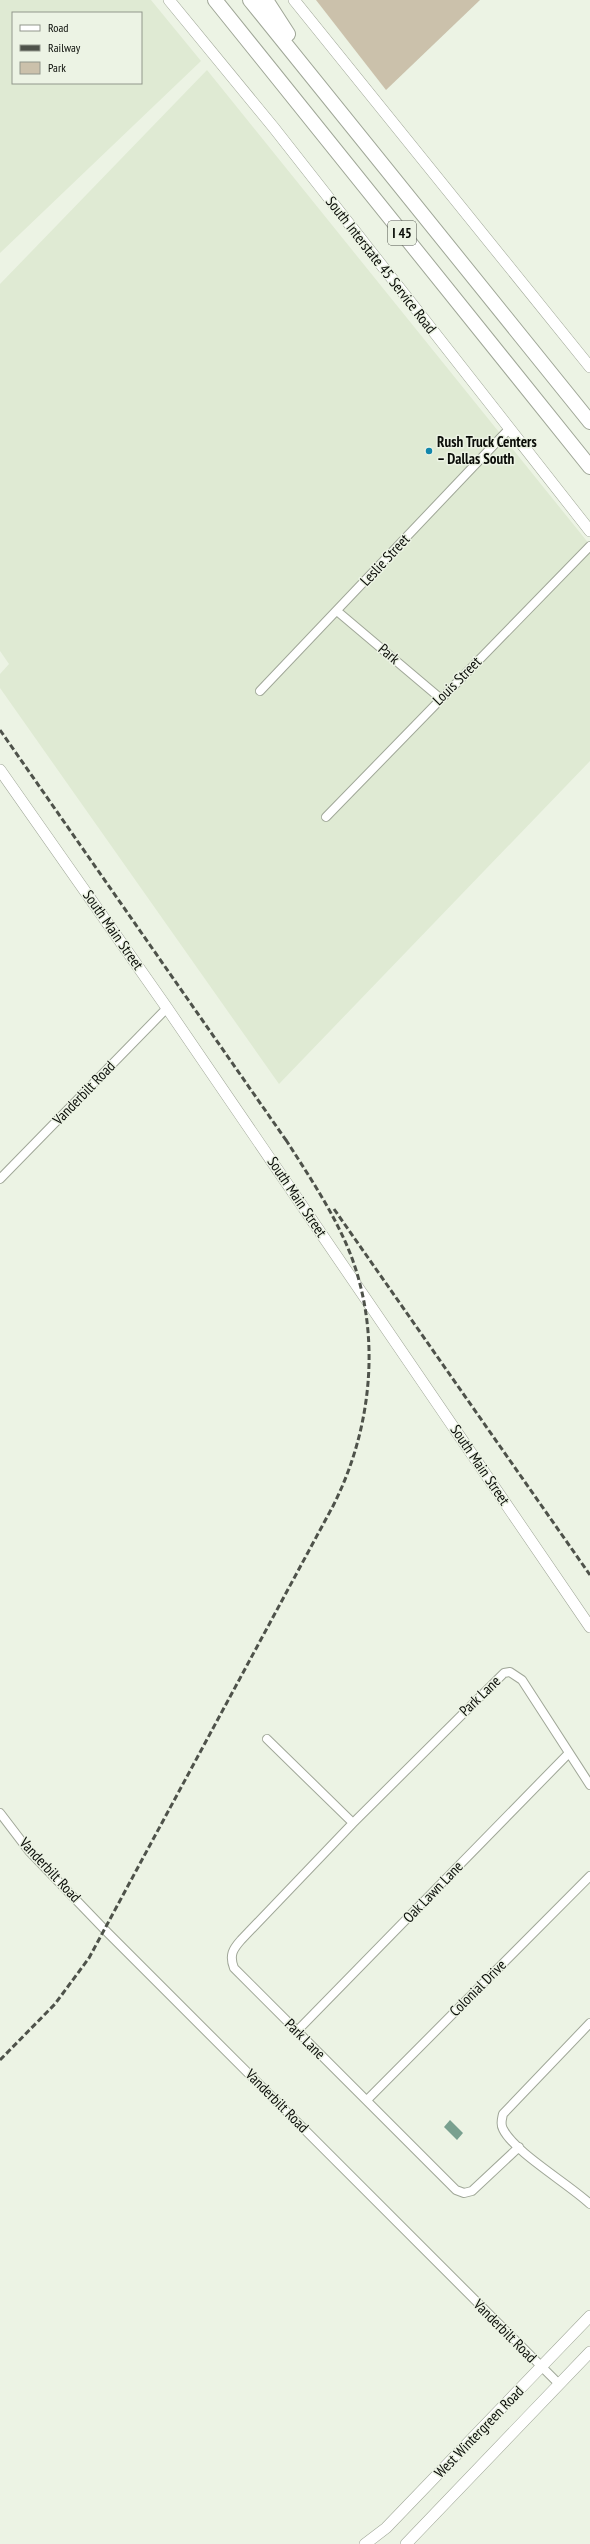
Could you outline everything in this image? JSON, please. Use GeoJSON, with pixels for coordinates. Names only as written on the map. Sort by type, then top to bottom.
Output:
{"type":"FeatureCollection","features":[{"type":"Feature","properties":{"kind":"highway","name":"I 45"},"geometry":{"type":"LineString","coordinates":[[214,0],[590,467]]}},
{"type":"Feature","properties":{"kind":"highway","name":"I 45"},"geometry":{"type":"LineString","coordinates":[[250,0],[590,422]]}},
{"type":"Feature","properties":{"kind":"highway"},"geometry":{"type":"LineString","coordinates":[[266,0],[288,34],[299,60]]}},
{"type":"Feature","properties":{"kind":"main road","name":"South Interstate 45 Service Road"},"geometry":{"type":"LineString","coordinates":[[169,0],[274,128],[590,531]]}},
{"type":"Feature","properties":{"kind":"main road"},"geometry":{"type":"LineString","coordinates":[[294,0],[590,367]]}},
{"type":"Feature","properties":{"kind":"main road","name":"South Main Street"},"geometry":{"type":"LineString","coordinates":[[0,770],[168,1008],[590,1626]]}},
{"type":"Feature","properties":{"kind":"main road","name":"West Wintergreen Road"},"geometry":{"type":"LineString","coordinates":[[365,2544],[386,2528],[590,2316]]}},
{"type":"Feature","properties":{"kind":"main road","name":"West Wintergreen Road"},"geometry":{"type":"LineString","coordinates":[[406,2544],[590,2352]]}},
{"type":"Feature","properties":{"kind":"street","name":"Leslie Street"},"geometry":{"type":"LineString","coordinates":[[260,691],[509,429]]}},
{"type":"Feature","properties":{"kind":"street","name":"Louis Street"},"geometry":{"type":"LineString","coordinates":[[326,817],[440,698],[590,546]]}},
{"type":"Feature","properties":{"kind":"street","name":"Park"},"geometry":{"type":"LineString","coordinates":[[337,610],[440,698]]}},
{"type":"Feature","properties":{"kind":"street","name":"Vanderbilt Road"},"geometry":{"type":"LineString","coordinates":[[0,1179],[168,1008]]}},
{"type":"Feature","properties":{"kind":"street","name":"Park Lane"},"geometry":{"type":"LineString","coordinates":[[519,2147],[472,2192],[464,2193],[448,2183],[234,1968],[230,1959],[232,1950],[353,1823],[504,1673],[510,1672],[522,1680],[590,1785]]}},
{"type":"Feature","properties":{"kind":"street"},"geometry":{"type":"LineString","coordinates":[[268,1739],[353,1823]]}},
{"type":"Feature","properties":{"kind":"street","name":"Oak Lawn Lane"},"geometry":{"type":"LineString","coordinates":[[297,2031],[569,1753]]}},
{"type":"Feature","properties":{"kind":"street","name":"Vanderbilt Road"},"geometry":{"type":"LineString","coordinates":[[0,1813],[29,1851],[105,1930],[541,2368],[559,2384]]}},
{"type":"Feature","properties":{"kind":"street","name":"Colonial Drive"},"geometry":{"type":"LineString","coordinates":[[367,2100],[590,1876]]}},
{"type":"Feature","properties":{"kind":"street"},"geometry":{"type":"LineString","coordinates":[[588,2200],[519,2147],[503,2130],[501,2123],[503,2114],[590,2023]]}},
{"type":"Feature","properties":{"kind":"shaded area"},"geometry":{"type":"Polygon","coordinates":[[[0,0],[151,0],[201,61],[0,253],[0,0]]]}},
{"type":"Feature","properties":{"kind":"shaded area"},"geometry":{"type":"Polygon","coordinates":[[[207,70],[590,545],[590,761],[279,1084],[0,688],[0,674],[9,664],[0,651],[0,284],[207,70]]]}},
{"type":"Feature","properties":{"kind":"shaded area"},"geometry":{"type":"Polygon","coordinates":[[[450,2120],[463,2133],[457,2140],[444,2127],[450,2120]]]}},
{"type":"Feature","properties":{"kind":"green space"},"geometry":{"type":"Polygon","coordinates":[[[316,0],[480,0],[386,90],[316,0]]]}},
{"type":"Feature","properties":{"kind":"railway"},"geometry":{"type":"LineString","coordinates":[[0,730],[288,1143]]}},
{"type":"Feature","properties":{"kind":"railway"},"geometry":{"type":"LineString","coordinates":[[0,2060],[55,2004],[89,1958],[333,1506],[357,1446],[364,1414],[368,1381],[369,1349],[366,1316],[360,1284],[344,1238],[321,1195],[286,1140]]}},
{"type":"Feature","properties":{"kind":"railway"},"geometry":{"type":"LineString","coordinates":[[334,1209],[590,1575]]}},
{"type":"Feature","properties":{"kind":"place","name":"Rush Truck Centers – Dallas South"},"geometry":{"type":"Point","coordinates":[429,451]}}]}
